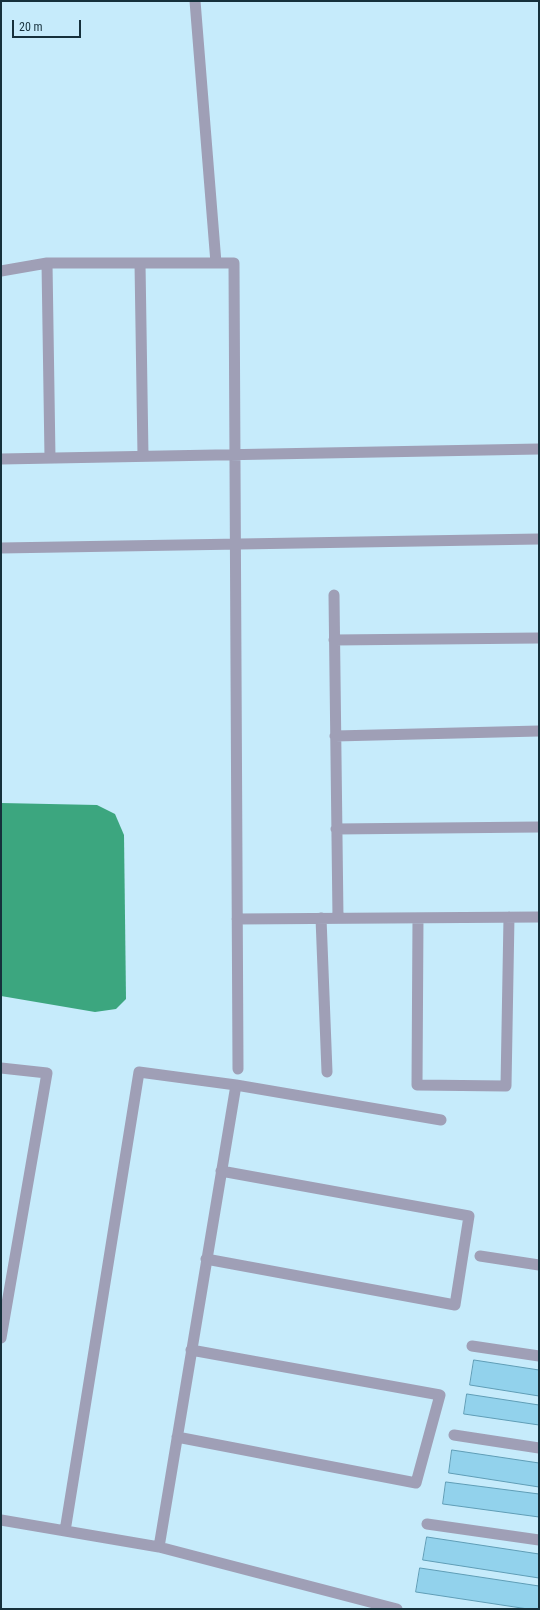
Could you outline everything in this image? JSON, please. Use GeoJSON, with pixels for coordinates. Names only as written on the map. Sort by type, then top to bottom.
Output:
{"type":"FeatureCollection","features":[{"type":"Feature","properties":{"kind":"street"},"geometry":{"type":"LineString","coordinates":[[194,1],[216,263]]}},
{"type":"Feature","properties":{"kind":"street"},"geometry":{"type":"LineString","coordinates":[[47,262],[50,458]]}},
{"type":"Feature","properties":{"kind":"street"},"geometry":{"type":"LineString","coordinates":[[1,272],[47,262],[234,263],[238,1069]]}},
{"type":"Feature","properties":{"kind":"street"},"geometry":{"type":"LineString","coordinates":[[140,263],[142,456]]}},
{"type":"Feature","properties":{"kind":"street"},"geometry":{"type":"LineString","coordinates":[[1,459],[539,449]]}},
{"type":"Feature","properties":{"kind":"street"},"geometry":{"type":"LineString","coordinates":[[1,548],[539,539]]}},
{"type":"Feature","properties":{"kind":"street"},"geometry":{"type":"LineString","coordinates":[[334,595],[338,918]]}},
{"type":"Feature","properties":{"kind":"street"},"geometry":{"type":"LineString","coordinates":[[334,640],[539,638]]}},
{"type":"Feature","properties":{"kind":"street"},"geometry":{"type":"LineString","coordinates":[[336,736],[539,731]]}},
{"type":"Feature","properties":{"kind":"street"},"geometry":{"type":"LineString","coordinates":[[336,828],[539,827]]}},
{"type":"Feature","properties":{"kind":"street"},"geometry":{"type":"LineString","coordinates":[[418,918],[418,1085],[506,1086],[509,917]]}},
{"type":"Feature","properties":{"kind":"street"},"geometry":{"type":"LineString","coordinates":[[237,919],[539,917]]}},
{"type":"Feature","properties":{"kind":"street"},"geometry":{"type":"LineString","coordinates":[[321,918],[326,1072]]}},
{"type":"Feature","properties":{"kind":"street"},"geometry":{"type":"LineString","coordinates":[[1,1068],[47,1073],[1,1338]]}},
{"type":"Feature","properties":{"kind":"street"},"geometry":{"type":"LineString","coordinates":[[65,1531],[139,1072],[236,1085],[441,1120]]}},
{"type":"Feature","properties":{"kind":"street"},"geometry":{"type":"LineString","coordinates":[[159,1547],[236,1085]]}},
{"type":"Feature","properties":{"kind":"street"},"geometry":{"type":"LineString","coordinates":[[206,1259],[455,1305],[469,1216],[221,1171]]}},
{"type":"Feature","properties":{"kind":"street"},"geometry":{"type":"LineString","coordinates":[[480,1256],[539,1265]]}},
{"type":"Feature","properties":{"kind":"street"},"geometry":{"type":"LineString","coordinates":[[472,1346],[539,1356]]}},
{"type":"Feature","properties":{"kind":"street"},"geometry":{"type":"LineString","coordinates":[[177,1437],[416,1482],[440,1395],[191,1350]]}},
{"type":"Feature","properties":{"kind":"street"},"geometry":{"type":"LineString","coordinates":[[454,1435],[539,1448]]}},
{"type":"Feature","properties":{"kind":"street"},"geometry":{"type":"LineString","coordinates":[[1,1520],[159,1547],[397,1609]]}},
{"type":"Feature","properties":{"kind":"street"},"geometry":{"type":"LineString","coordinates":[[427,1524],[539,1540]]}},
{"type":"Feature","properties":{"kind":"shaded area"},"geometry":{"type":"Polygon","coordinates":[[[1,803],[97,805],[115,814],[124,835],[126,999],[116,1009],[95,1012],[1,996],[1,803]]]}},
{"type":"Feature","properties":{"kind":"building"},"geometry":{"type":"Polygon","coordinates":[[[474,1360],[539,1370],[539,1396],[470,1385],[474,1360]]]}},
{"type":"Feature","properties":{"kind":"building"},"geometry":{"type":"Polygon","coordinates":[[[467,1394],[539,1405],[539,1425],[464,1414],[467,1394]]]}},
{"type":"Feature","properties":{"kind":"building"},"geometry":{"type":"Polygon","coordinates":[[[452,1450],[539,1463],[539,1487],[449,1473],[452,1450]]]}},
{"type":"Feature","properties":{"kind":"building"},"geometry":{"type":"Polygon","coordinates":[[[446,1482],[539,1494],[539,1517],[443,1504],[446,1482]]]}},
{"type":"Feature","properties":{"kind":"building"},"geometry":{"type":"Polygon","coordinates":[[[427,1537],[539,1554],[539,1578],[423,1560],[427,1537]]]}},
{"type":"Feature","properties":{"kind":"building"},"geometry":{"type":"Polygon","coordinates":[[[420,1568],[539,1586],[539,1609],[528,1609],[416,1592],[420,1568]]]}}]}
